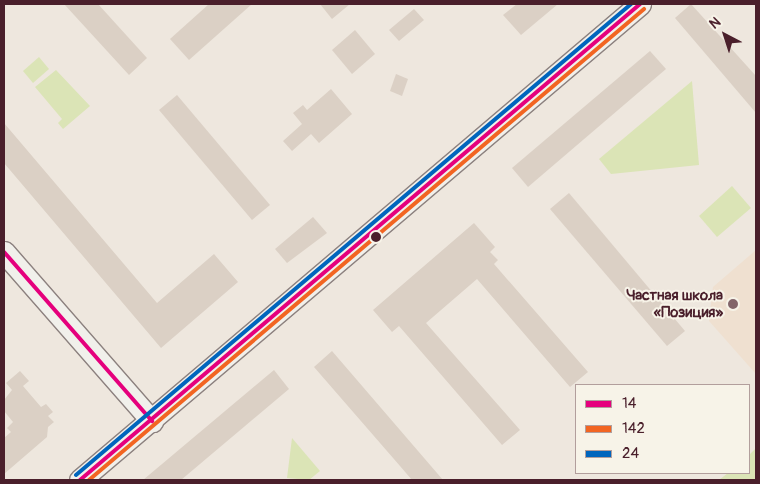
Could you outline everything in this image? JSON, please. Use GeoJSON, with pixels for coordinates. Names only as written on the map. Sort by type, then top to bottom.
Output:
{"type":"FeatureCollection","features":[{"type":"Feature","properties":{"kind":"street"},"geometry":{"type":"LineString","coordinates":[[80,480],[152,421],[640,4]]}},
{"type":"Feature","properties":{"kind":"street"},"geometry":{"type":"LineString","coordinates":[[4,252],[152,421]]}},
{"type":"Feature","properties":{"kind":"shaded area","name":"Частная школа «Позиция»"},"geometry":{"type":"Polygon","coordinates":[[[756,250],[756,374],[709,321],[713,287],[756,250]]]}},
{"type":"Feature","properties":{"kind":"green space"},"geometry":{"type":"Polygon","coordinates":[[[39,57],[49,69],[33,83],[23,71],[39,57]]]}},
{"type":"Feature","properties":{"kind":"green space"},"geometry":{"type":"Polygon","coordinates":[[[56,70],[90,106],[63,129],[58,123],[62,119],[35,87],[56,70]]]}},
{"type":"Feature","properties":{"kind":"green space"},"geometry":{"type":"Polygon","coordinates":[[[692,81],[699,165],[611,174],[599,159],[692,81]]]}},
{"type":"Feature","properties":{"kind":"green space"},"geometry":{"type":"Polygon","coordinates":[[[732,186],[751,208],[717,237],[699,216],[732,186]]]}},
{"type":"Feature","properties":{"kind":"green space"},"geometry":{"type":"Polygon","coordinates":[[[292,438],[320,471],[309,480],[287,478],[292,438]]]}},
{"type":"Feature","properties":{"kind":"green space"},"geometry":{"type":"Polygon","coordinates":[[[756,448],[756,480],[719,480],[727,474],[750,474],[750,454],[756,448]]]}},
{"type":"Feature","properties":{"kind":"building"},"geometry":{"type":"Polygon","coordinates":[[[64,4],[98,4],[147,58],[129,75],[64,4]]]}},
{"type":"Feature","properties":{"kind":"building"},"geometry":{"type":"Polygon","coordinates":[[[209,4],[252,4],[189,60],[170,39],[209,4]]]}},
{"type":"Feature","properties":{"kind":"building"},"geometry":{"type":"Polygon","coordinates":[[[320,4],[350,4],[332,19],[320,4]]]}},
{"type":"Feature","properties":{"kind":"building"},"geometry":{"type":"Polygon","coordinates":[[[517,4],[558,4],[521,35],[503,15],[517,4]]]}},
{"type":"Feature","properties":{"kind":"building"},"geometry":{"type":"Polygon","coordinates":[[[691,4],[756,76],[756,113],[675,18],[691,4]]]}},
{"type":"Feature","properties":{"kind":"building"},"geometry":{"type":"Polygon","coordinates":[[[414,9],[424,20],[399,41],[389,30],[414,9]]]}},
{"type":"Feature","properties":{"kind":"building"},"geometry":{"type":"Polygon","coordinates":[[[355,30],[375,54],[352,74],[332,50],[355,30]]]}},
{"type":"Feature","properties":{"kind":"building"},"geometry":{"type":"Polygon","coordinates":[[[650,51],[666,69],[528,187],[512,168],[650,51]]]}},
{"type":"Feature","properties":{"kind":"building"},"geometry":{"type":"Polygon","coordinates":[[[396,74],[408,79],[402,96],[390,91],[396,74]]]}},
{"type":"Feature","properties":{"kind":"building"},"geometry":{"type":"Polygon","coordinates":[[[331,89],[352,114],[319,143],[311,134],[292,151],[283,141],[302,124],[293,113],[303,105],[307,110],[331,89]]]}},
{"type":"Feature","properties":{"kind":"building"},"geometry":{"type":"Polygon","coordinates":[[[177,95],[270,205],[252,220],[159,110],[177,95]]]}},
{"type":"Feature","properties":{"kind":"building"},"geometry":{"type":"Polygon","coordinates":[[[4,123],[157,303],[214,254],[238,282],[161,348],[4,163],[4,123]]]}},
{"type":"Feature","properties":{"kind":"building"},"geometry":{"type":"Polygon","coordinates":[[[569,193],[685,331],[667,346],[550,209],[569,193]]]}},
{"type":"Feature","properties":{"kind":"building"},"geometry":{"type":"Polygon","coordinates":[[[313,217],[327,233],[287,263],[275,249],[313,217]]]}},
{"type":"Feature","properties":{"kind":"building"},"geometry":{"type":"Polygon","coordinates":[[[474,223],[495,247],[490,252],[498,260],[494,264],[588,372],[570,387],[477,279],[426,323],[520,430],[502,445],[399,326],[392,332],[373,310],[474,223]]]}},
{"type":"Feature","properties":{"kind":"building"},"geometry":{"type":"Polygon","coordinates":[[[332,351],[443,480],[412,480],[314,367],[332,351]]]}},
{"type":"Feature","properties":{"kind":"building"},"geometry":{"type":"Polygon","coordinates":[[[274,370],[289,389],[181,480],[143,480],[274,370]]]}},
{"type":"Feature","properties":{"kind":"building"},"geometry":{"type":"Polygon","coordinates":[[[20,371],[29,381],[23,386],[41,407],[46,404],[53,412],[48,416],[54,422],[48,427],[47,437],[4,474],[4,438],[11,432],[7,428],[13,422],[4,411],[4,400],[12,390],[6,383],[20,371]]]}},
{"type":"Feature","properties":{"kind":"transit line","name":"24"},"geometry":{"type":"LineString","coordinates":[[76,475],[631,4]]}},
{"type":"Feature","properties":{"kind":"transit line","name":"14"},"geometry":{"type":"LineString","coordinates":[[80,480],[640,4]]}},
{"type":"Feature","properties":{"kind":"transit line","name":"142"},"geometry":{"type":"LineString","coordinates":[[89,480],[644,9]]}},
{"type":"Feature","properties":{"kind":"transit line","name":"14"},"geometry":{"type":"LineString","coordinates":[[4,252],[152,421]]}},
{"type":"Feature","properties":{"kind":"place","name":"Частная школа «Позиция»"},"geometry":{"type":"Point","coordinates":[733,304]}}]}
